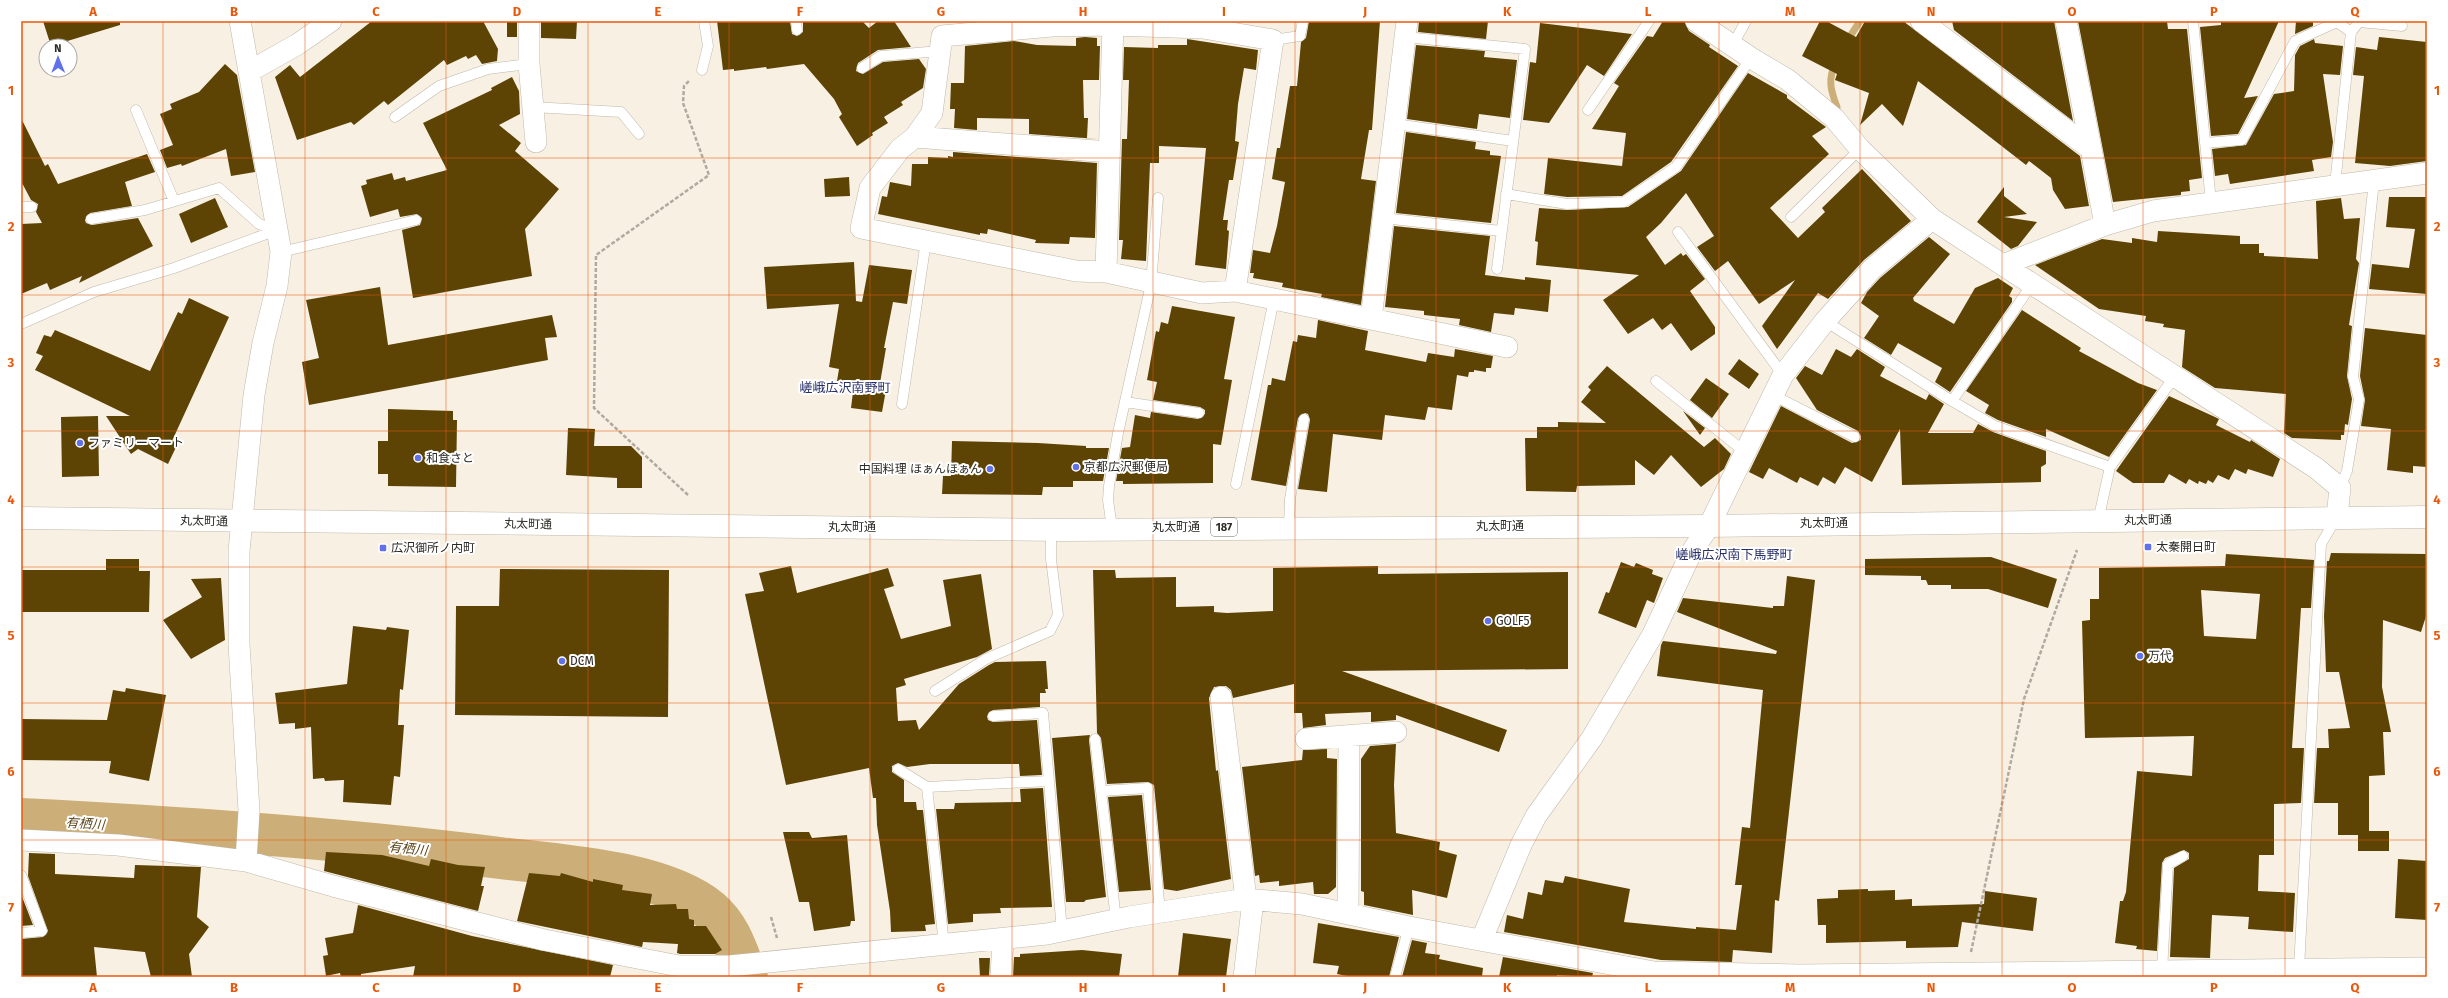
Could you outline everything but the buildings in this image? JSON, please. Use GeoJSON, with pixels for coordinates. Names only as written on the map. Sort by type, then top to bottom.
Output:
{"type":"FeatureCollection","features":[{"type":"Feature","properties":{"kind":"main road","name":"丸太町通"},"geometry":{"type":"LineString","coordinates":[[21,518],[1051,529],[1709,526],[2427,517]]}},
{"type":"Feature","properties":{"kind":"street"},"geometry":{"type":"LineString","coordinates":[[240,21],[281,252],[278,286],[263,343],[254,395],[241,521],[239,644],[249,811],[246,854]]}},
{"type":"Feature","properties":{"kind":"street"},"geometry":{"type":"LineString","coordinates":[[250,71],[298,44],[330,21]]}},
{"type":"Feature","properties":{"kind":"street"},"geometry":{"type":"LineString","coordinates":[[529,21],[529,64],[536,142]]}},
{"type":"Feature","properties":{"kind":"street"},"geometry":{"type":"LineString","coordinates":[[1696,21],[1732,46],[1788,80],[1834,118],[1860,148],[1932,219],[2316,468],[2340,488],[2337,517]]}},
{"type":"Feature","properties":{"kind":"street"},"geometry":{"type":"LineString","coordinates":[[1921,21],[2091,149]]}},
{"type":"Feature","properties":{"kind":"street"},"geometry":{"type":"LineString","coordinates":[[2066,21],[2105,225]]}},
{"type":"Feature","properties":{"kind":"street"},"geometry":{"type":"LineString","coordinates":[[1106,272],[1113,23]]}},
{"type":"Feature","properties":{"kind":"street"},"geometry":{"type":"LineString","coordinates":[[1235,291],[1273,40],[1203,28],[1113,23],[1052,26],[942,36],[932,113],[915,137],[900,149],[870,188],[861,228],[1076,271],[1106,272],[1151,284],[1202,293],[1235,291],[1507,347]]}},
{"type":"Feature","properties":{"kind":"street"},"geometry":{"type":"LineString","coordinates":[[1371,319],[1406,29]]}},
{"type":"Feature","properties":{"kind":"street"},"geometry":{"type":"LineString","coordinates":[[915,137],[1109,152]]}},
{"type":"Feature","properties":{"kind":"street"},"geometry":{"type":"LineString","coordinates":[[2003,265],[2105,225],[2153,211],[2427,173]]}},
{"type":"Feature","properties":{"kind":"street"},"geometry":{"type":"LineString","coordinates":[[1482,939],[1521,845],[1536,816],[1592,738],[1653,634],[1691,553],[1709,526],[1783,375],[1825,321],[1872,269],[1932,219]]}},
{"type":"Feature","properties":{"kind":"street"},"geometry":{"type":"LineString","coordinates":[[1221,697],[1250,899],[1244,977]]}},
{"type":"Feature","properties":{"kind":"street"},"geometry":{"type":"LineString","coordinates":[[1306,739],[1396,732]]}},
{"type":"Feature","properties":{"kind":"street"},"geometry":{"type":"LineString","coordinates":[[1348,914],[1349,736]]}},
{"type":"Feature","properties":{"kind":"street"},"geometry":{"type":"LineString","coordinates":[[21,840],[246,854],[333,886],[544,940],[679,966],[723,970],[772,967],[1003,939],[1062,931],[1160,912],[1250,899],[1302,904],[1409,927],[1482,939],[1654,972],[1799,976],[1966,975],[2162,970],[2299,969],[2320,973],[2427,968]]}},
{"type":"Feature","properties":{"kind":"street"},"geometry":{"type":"LineString","coordinates":[[1001,977],[1003,939]]}},
{"type":"Feature","properties":{"kind":"lane"},"geometry":{"type":"LineString","coordinates":[[702,70],[708,46],[704,21]]}},
{"type":"Feature","properties":{"kind":"lane"},"geometry":{"type":"LineString","coordinates":[[1273,40],[1300,36],[1303,21]]}},
{"type":"Feature","properties":{"kind":"lane"},"geometry":{"type":"LineString","coordinates":[[1588,110],[1649,21]]}},
{"type":"Feature","properties":{"kind":"lane"},"geometry":{"type":"LineString","coordinates":[[1732,46],[1746,21]]}},
{"type":"Feature","properties":{"kind":"lane"},"geometry":{"type":"LineString","coordinates":[[2193,21],[2211,202]]}},
{"type":"Feature","properties":{"kind":"lane"},"geometry":{"type":"LineString","coordinates":[[2205,143],[2242,140],[2295,41],[2337,22],[2351,32]]}},
{"type":"Feature","properties":{"kind":"lane"},"geometry":{"type":"LineString","coordinates":[[2335,185],[2351,32],[2359,22],[2402,26]]}},
{"type":"Feature","properties":{"kind":"lane"},"geometry":{"type":"LineString","coordinates":[[1406,29],[1525,49],[1497,269]]}},
{"type":"Feature","properties":{"kind":"lane"},"geometry":{"type":"LineString","coordinates":[[862,68],[881,56],[940,51]]}},
{"type":"Feature","properties":{"kind":"lane"},"geometry":{"type":"LineString","coordinates":[[1506,194],[1567,204],[1624,202],[1676,167],[1751,58]]}},
{"type":"Feature","properties":{"kind":"lane"},"geometry":{"type":"LineString","coordinates":[[395,117],[439,86],[488,69],[529,64]]}},
{"type":"Feature","properties":{"kind":"lane"},"geometry":{"type":"LineString","coordinates":[[533,108],[621,112],[639,134]]}},
{"type":"Feature","properties":{"kind":"lane"},"geometry":{"type":"LineString","coordinates":[[136,110],[174,201]]}},
{"type":"Feature","properties":{"kind":"lane"},"geometry":{"type":"LineString","coordinates":[[1395,124],[1513,141]]}},
{"type":"Feature","properties":{"kind":"lane"},"geometry":{"type":"LineString","coordinates":[[1791,218],[1860,148]]}},
{"type":"Feature","properties":{"kind":"lane"},"geometry":{"type":"LineString","coordinates":[[2340,488],[2347,471],[2358,400],[2353,377],[2374,181]]}},
{"type":"Feature","properties":{"kind":"lane"},"geometry":{"type":"LineString","coordinates":[[91,219],[145,210],[219,188],[259,224],[277,230]]}},
{"type":"Feature","properties":{"kind":"lane"},"geometry":{"type":"LineString","coordinates":[[1112,528],[1108,500],[1125,402],[1151,284],[1158,198]]}},
{"type":"Feature","properties":{"kind":"lane"},"geometry":{"type":"LineString","coordinates":[[21,207],[32,206]]}},
{"type":"Feature","properties":{"kind":"lane"},"geometry":{"type":"LineString","coordinates":[[1383,218],[1502,231]]}},
{"type":"Feature","properties":{"kind":"lane"},"geometry":{"type":"LineString","coordinates":[[281,252],[416,220]]}},
{"type":"Feature","properties":{"kind":"lane"},"geometry":{"type":"LineString","coordinates":[[21,324],[94,292],[174,268],[277,230]]}},
{"type":"Feature","properties":{"kind":"lane"},"geometry":{"type":"LineString","coordinates":[[1678,232],[1783,375]]}},
{"type":"Feature","properties":{"kind":"lane"},"geometry":{"type":"LineString","coordinates":[[902,404],[926,241]]}},
{"type":"Feature","properties":{"kind":"lane"},"geometry":{"type":"LineString","coordinates":[[1952,401],[2032,284]]}},
{"type":"Feature","properties":{"kind":"lane"},"geometry":{"type":"LineString","coordinates":[[1236,484],[1274,299]]}},
{"type":"Feature","properties":{"kind":"lane"},"geometry":{"type":"LineString","coordinates":[[1825,321],[1952,401],[1995,426],[2110,467]]}},
{"type":"Feature","properties":{"kind":"lane"},"geometry":{"type":"LineString","coordinates":[[2098,521],[2110,467],[2175,376]]}},
{"type":"Feature","properties":{"kind":"lane"},"geometry":{"type":"LineString","coordinates":[[1656,381],[1745,452]]}},
{"type":"Feature","properties":{"kind":"lane"},"geometry":{"type":"LineString","coordinates":[[1773,394],[1855,437]]}},
{"type":"Feature","properties":{"kind":"lane"},"geometry":{"type":"LineString","coordinates":[[1125,402],[1199,413]]}},
{"type":"Feature","properties":{"kind":"lane"},"geometry":{"type":"LineString","coordinates":[[1289,527],[1290,499],[1304,419]]}},
{"type":"Feature","properties":{"kind":"lane"},"geometry":{"type":"LineString","coordinates":[[2299,969],[2321,544],[2337,517]]}},
{"type":"Feature","properties":{"kind":"lane"},"geometry":{"type":"LineString","coordinates":[[935,691],[986,659],[1050,631],[1058,614],[1050,559],[1051,529]]}},
{"type":"Feature","properties":{"kind":"lane"},"geometry":{"type":"LineString","coordinates":[[993,716],[1043,713],[1062,931]]}},
{"type":"Feature","properties":{"kind":"lane"},"geometry":{"type":"LineString","coordinates":[[1095,739],[1116,920]]}},
{"type":"Feature","properties":{"kind":"lane"},"geometry":{"type":"LineString","coordinates":[[898,769],[927,786],[1049,781]]}},
{"type":"Feature","properties":{"kind":"lane"},"geometry":{"type":"LineString","coordinates":[[927,786],[944,945]]}},
{"type":"Feature","properties":{"kind":"lane"},"geometry":{"type":"LineString","coordinates":[[1101,791],[1148,788],[1160,912]]}},
{"type":"Feature","properties":{"kind":"lane"},"geometry":{"type":"LineString","coordinates":[[2162,970],[2168,864],[2183,856]]}},
{"type":"Feature","properties":{"kind":"lane"},"geometry":{"type":"LineString","coordinates":[[21,875],[42,931],[21,933]]}},
{"type":"Feature","properties":{"kind":"lane"},"geometry":{"type":"LineString","coordinates":[[1395,977],[1409,927]]}},
{"type":"Feature","properties":{"kind":"path"},"geometry":{"type":"LineString","coordinates":[[688,495],[594,408],[596,255],[709,175],[683,103],[684,86],[702,70]]}},
{"type":"Feature","properties":{"kind":"path"},"geometry":{"type":"LineString","coordinates":[[1966,975],[2024,699],[2077,550]]}},
{"type":"Feature","properties":{"kind":"waterway"},"geometry":{"type":"LineString","coordinates":[[1847,41],[1860,21]]}},
{"type":"Feature","properties":{"kind":"waterway"},"geometry":{"type":"LineString","coordinates":[[1836,63],[1833,69],[1831,85],[1837,107]]}},
{"type":"Feature","properties":{"kind":"waterway","name":"有栖川"},"geometry":{"type":"LineString","coordinates":[[21,819],[321,839],[580,867],[639,878],[666,886],[690,897],[710,910],[723,925],[733,941],[747,977]]}},
{"type":"Feature","properties":{"kind":"place","name":"ファミリーマート"},"geometry":{"type":"Point","coordinates":[80,443]}},
{"type":"Feature","properties":{"kind":"place","name":"和食さと"},"geometry":{"type":"Point","coordinates":[418,458]}},
{"type":"Feature","properties":{"kind":"place","name":"京都広沢郵便局"},"geometry":{"type":"Point","coordinates":[1076,467]}},
{"type":"Feature","properties":{"kind":"place","name":"中国料理 ほぁんほぁん"},"geometry":{"type":"Point","coordinates":[990,469]}},
{"type":"Feature","properties":{"kind":"place","name":"太秦開日町"},"geometry":{"type":"Point","coordinates":[2148,547]}},
{"type":"Feature","properties":{"kind":"place","name":"広沢御所ノ内町"},"geometry":{"type":"Point","coordinates":[383,548]}},
{"type":"Feature","properties":{"kind":"place","name":"GOLF5"},"geometry":{"type":"Point","coordinates":[1488,621]}},
{"type":"Feature","properties":{"kind":"place","name":"万代"},"geometry":{"type":"Point","coordinates":[2140,656]}},
{"type":"Feature","properties":{"kind":"place","name":"DCM"},"geometry":{"type":"Point","coordinates":[562,661]}},
{"type":"Feature","properties":{"kind":"district","name":"嵯峨広沢南野町"},"geometry":{"type":"Point","coordinates":[845,387]}},
{"type":"Feature","properties":{"kind":"district","name":"嵯峨広沢南下馬野町"},"geometry":{"type":"Point","coordinates":[1734,554]}}]}
